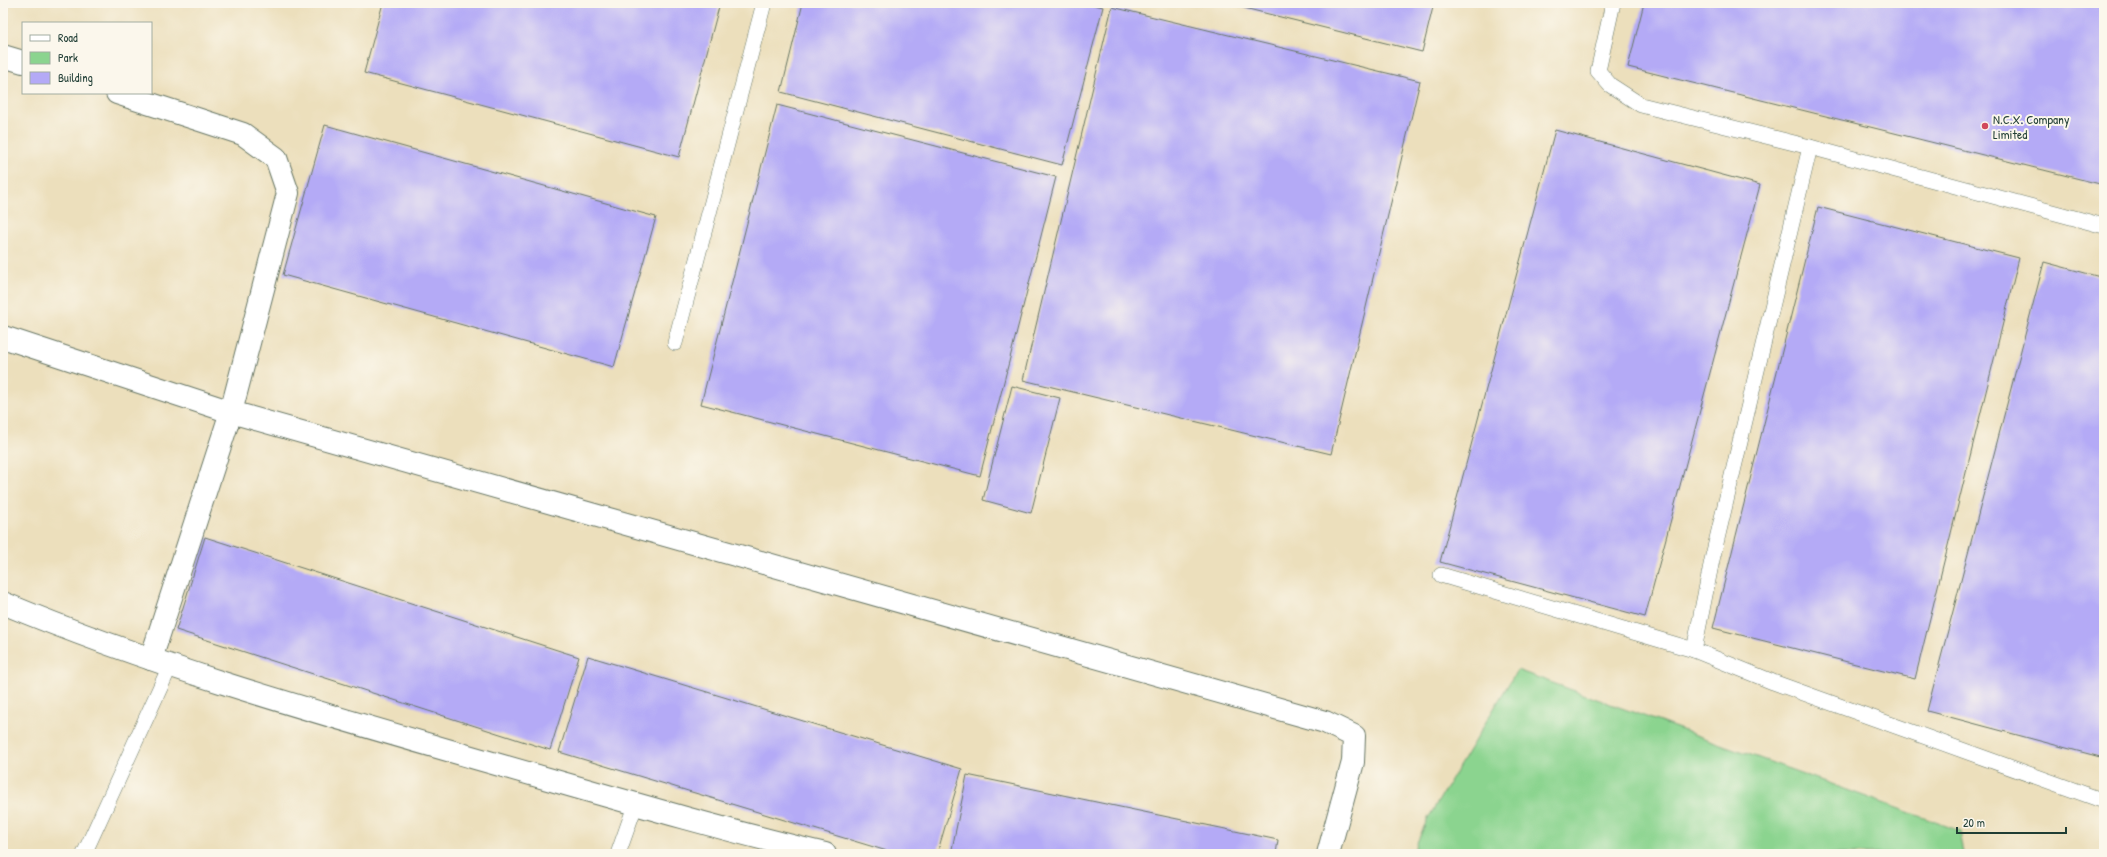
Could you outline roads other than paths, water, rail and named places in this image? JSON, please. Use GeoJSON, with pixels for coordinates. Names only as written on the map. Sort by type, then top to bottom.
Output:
{"type":"FeatureCollection","features":[{"type":"Feature","properties":{"kind":"street"},"geometry":{"type":"LineString","coordinates":[[3,56],[22,62]]}},
{"type":"Feature","properties":{"kind":"street"},"geometry":{"type":"LineString","coordinates":[[120,94],[243,134],[276,158],[288,193],[231,412],[160,663]]}},
{"type":"Feature","properties":{"kind":"street"},"geometry":{"type":"LineString","coordinates":[[3,337],[231,412],[1325,722],[1354,736],[1353,762],[1328,854]]}},
{"type":"Feature","properties":{"kind":"street"},"geometry":{"type":"LineString","coordinates":[[3,603],[75,633],[160,663],[360,725],[636,803],[825,854]]}},
{"type":"Feature","properties":{"kind":"lane"},"geometry":{"type":"LineString","coordinates":[[675,344],[764,3]]}},
{"type":"Feature","properties":{"kind":"lane"},"geometry":{"type":"LineString","coordinates":[[1614,3],[1598,71],[1610,85],[1642,104],[1810,146],[2104,226]]}},
{"type":"Feature","properties":{"kind":"lane"},"geometry":{"type":"LineString","coordinates":[[1694,650],[1712,560],[1810,146]]}},
{"type":"Feature","properties":{"kind":"lane"},"geometry":{"type":"LineString","coordinates":[[1441,575],[1694,650],[1781,685],[2104,801]]}},
{"type":"Feature","properties":{"kind":"lane"},"geometry":{"type":"LineString","coordinates":[[84,854],[160,663]]}},
{"type":"Feature","properties":{"kind":"lane"},"geometry":{"type":"LineString","coordinates":[[618,854],[636,803]]}},
{"type":"Feature","properties":{"kind":"place","name":"N.C.X. Company Limited"},"geometry":{"type":"Point","coordinates":[1985,126]}}]}
